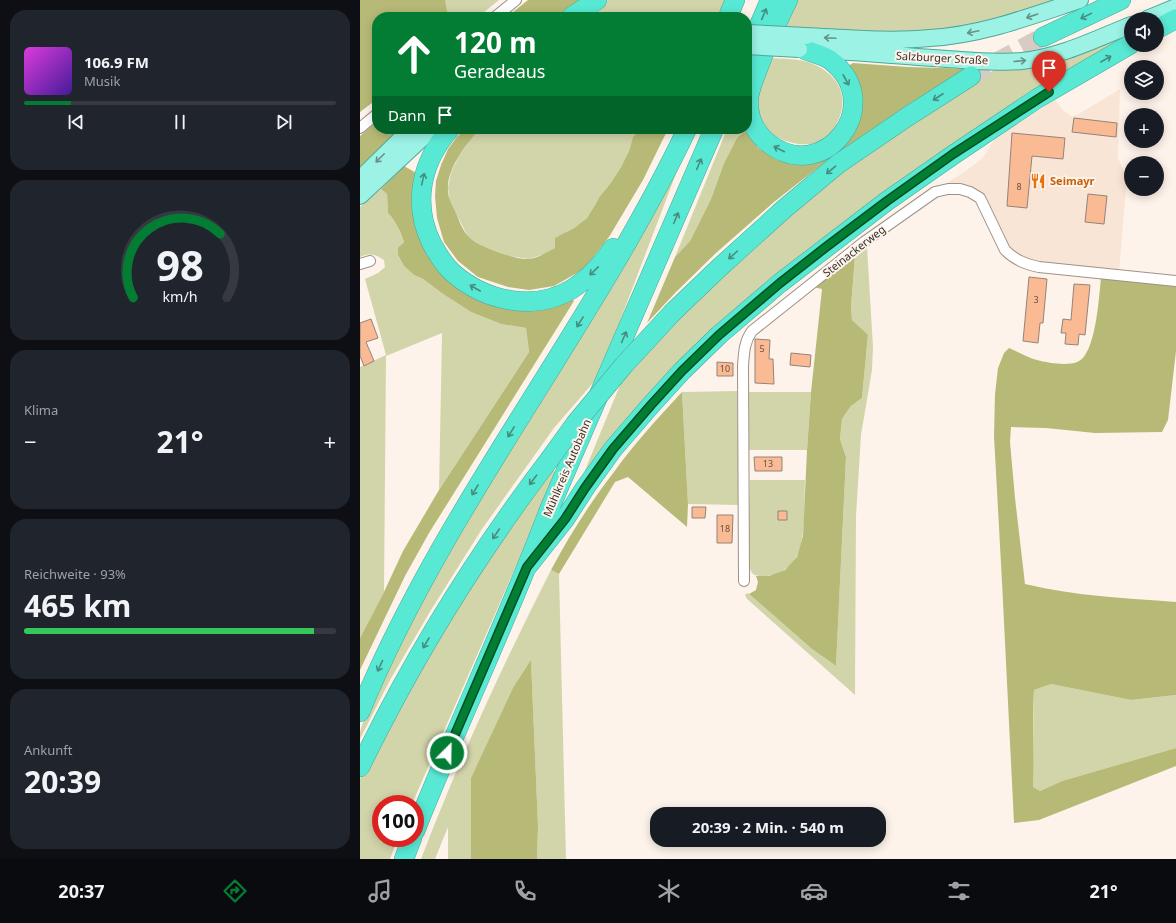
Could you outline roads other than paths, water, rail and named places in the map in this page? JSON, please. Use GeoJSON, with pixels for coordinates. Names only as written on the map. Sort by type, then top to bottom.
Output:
{"type":"FeatureCollection","features":[{"type":"Feature","properties":{"kind":"highway"},"geometry":{"type":"LineString","coordinates":[[579,12],[598,0]]}},
{"type":"Feature","properties":{"kind":"highway"},"geometry":{"type":"LineString","coordinates":[[730,12],[735,0]]}},
{"type":"Feature","properties":{"kind":"highway"},"geometry":{"type":"LineString","coordinates":[[741,12],[746,0]]}},
{"type":"Feature","properties":{"kind":"highway"},"geometry":{"type":"LineString","coordinates":[[752,42],[770,0]]}},
{"type":"Feature","properties":{"kind":"highway"},"geometry":{"type":"LineString","coordinates":[[752,84],[788,0]]}},
{"type":"Feature","properties":{"kind":"highway"},"geometry":{"type":"LineString","coordinates":[[1043,37],[1122,0]]}},
{"type":"Feature","properties":{"kind":"highway"},"geometry":{"type":"LineString","coordinates":[[1164,26],[1176,19]]}},
{"type":"Feature","properties":{"kind":"highway"},"geometry":{"type":"LineString","coordinates":[[752,122],[764,139],[772,146],[782,152],[792,154],[804,155],[820,151],[834,144],[843,134],[848,126],[853,109],[852,91],[848,82],[844,74],[829,60],[803,45]]}},
{"type":"Feature","properties":{"kind":"highway"},"geometry":{"type":"LineString","coordinates":[[527,567],[565,519],[613,449],[672,382],[719,335],[780,283],[887,201],[953,154],[1038,98],[1124,48]]}},
{"type":"Feature","properties":{"kind":"highway"},"geometry":{"type":"LineString","coordinates":[[360,767],[382,721],[410,669],[459,588],[517,501],[576,424],[624,366],[673,312],[784,209],[838,164],[971,76]]}},
{"type":"Feature","properties":{"kind":"highway"},"geometry":{"type":"LineString","coordinates":[[446,134],[433,153],[424,173],[422,184],[420,197],[425,228],[429,238],[442,261],[464,282],[477,290],[493,296],[510,300],[526,301],[550,298],[572,289],[591,275],[599,266],[610,253],[622,234],[674,134]]}},
{"type":"Feature","properties":{"kind":"highway"},"geometry":{"type":"LineString","coordinates":[[360,712],[397,630],[454,524],[623,250],[685,134]]}},
{"type":"Feature","properties":{"kind":"highway","name":"Mühlkreis Autobahn"},"geometry":{"type":"LineString","coordinates":[[424,809],[527,567],[555,497],[712,134]]}},
{"type":"Feature","properties":{"kind":"highway"},"geometry":{"type":"LineString","coordinates":[[404,859],[409,847]]}},
{"type":"Feature","properties":{"kind":"main road","name":"Salzburger Straße"},"geometry":{"type":"LineString","coordinates":[[752,46],[803,45],[931,38],[969,33],[1011,23],[1080,0]]}},
{"type":"Feature","properties":{"kind":"main road"},"geometry":{"type":"LineString","coordinates":[[1164,12],[1176,7]]}},
{"type":"Feature","properties":{"kind":"main road","name":"Salzburger Straße"},"geometry":{"type":"LineString","coordinates":[[752,34],[803,45],[911,57],[1022,61],[1045,57],[1065,51],[1124,28]]}},
{"type":"Feature","properties":{"kind":"main road"},"geometry":{"type":"LineString","coordinates":[[360,178],[406,134]]}},
{"type":"Feature","properties":{"kind":"main road"},"geometry":{"type":"LineString","coordinates":[[360,196],[427,134]]}},
{"type":"Feature","properties":{"kind":"street"},"geometry":{"type":"LineString","coordinates":[[501,12],[516,0]]}},
{"type":"Feature","properties":{"kind":"street"},"geometry":{"type":"LineString","coordinates":[[360,128],[372,118]]}},
{"type":"Feature","properties":{"kind":"street","name":"Steinackerweg"},"geometry":{"type":"LineString","coordinates":[[744,581],[743,366],[747,337],[758,326],[883,228],[935,192],[948,189],[960,189],[970,192],[980,198],[1006,250],[1012,257],[1021,263],[1039,267],[1176,281]]}},
{"type":"Feature","properties":{"kind":"tunnel"},"geometry":{"type":"LineString","coordinates":[[971,76],[1043,37]]}},
{"type":"Feature","properties":{"kind":"place","name":"Seimayr"},"geometry":{"type":"Point","coordinates":[1038,181]}}]}
